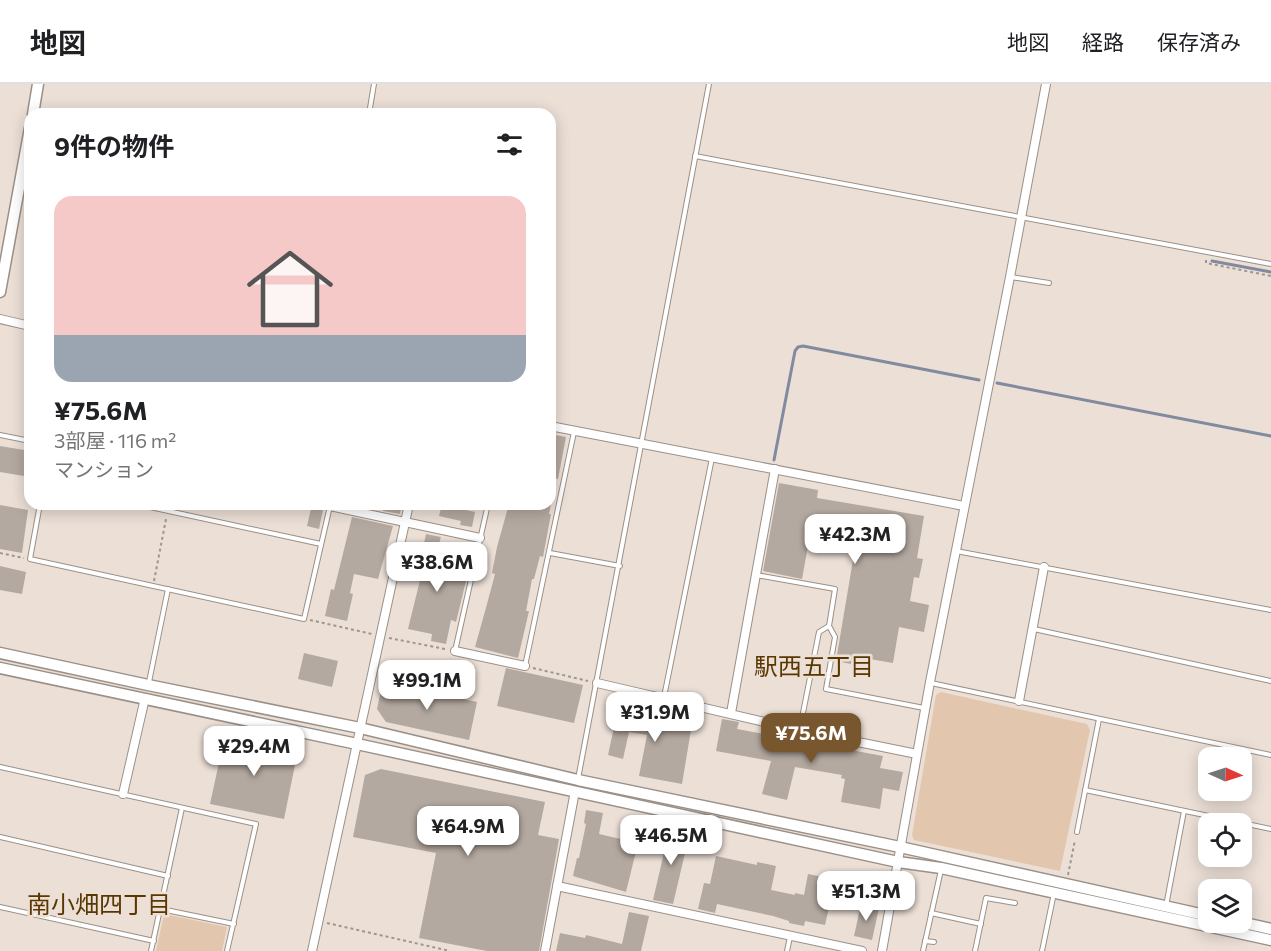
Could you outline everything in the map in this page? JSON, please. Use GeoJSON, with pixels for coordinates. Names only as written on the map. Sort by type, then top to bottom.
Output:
{"type":"FeatureCollection","features":[{"type":"Feature","properties":{"kind":"street"},"geometry":{"type":"LineString","coordinates":[[34,108],[38,84]]}},
{"type":"Feature","properties":{"kind":"street"},"geometry":{"type":"LineString","coordinates":[[882,951],[916,754],[1046,84]]}},
{"type":"Feature","properties":{"kind":"street"},"geometry":{"type":"LineString","coordinates":[[0,291],[24,161]]}},
{"type":"Feature","properties":{"kind":"street"},"geometry":{"type":"LineString","coordinates":[[0,319],[24,325]]}},
{"type":"Feature","properties":{"kind":"street"},"geometry":{"type":"LineString","coordinates":[[556,427],[964,506]]}},
{"type":"Feature","properties":{"kind":"street"},"geometry":{"type":"LineString","coordinates":[[730,713],[776,469]]}},
{"type":"Feature","properties":{"kind":"street"},"geometry":{"type":"LineString","coordinates":[[354,510],[480,538]]}},
{"type":"Feature","properties":{"kind":"street"},"geometry":{"type":"LineString","coordinates":[[312,951],[407,510]]}},
{"type":"Feature","properties":{"kind":"street"},"geometry":{"type":"LineString","coordinates":[[1019,701],[1044,567]]}},
{"type":"Feature","properties":{"kind":"street"},"geometry":{"type":"LineString","coordinates":[[455,651],[525,666]]}},
{"type":"Feature","properties":{"kind":"street"},"geometry":{"type":"LineString","coordinates":[[0,653],[360,728],[578,780],[900,847],[1198,914]]}},
{"type":"Feature","properties":{"kind":"street"},"geometry":{"type":"LineString","coordinates":[[0,668],[898,862],[941,867],[1271,939]]}},
{"type":"Feature","properties":{"kind":"street"},"geometry":{"type":"LineString","coordinates":[[597,683],[799,730],[916,754]]}},
{"type":"Feature","properties":{"kind":"street"},"geometry":{"type":"LineString","coordinates":[[123,794],[145,698]]}},
{"type":"Feature","properties":{"kind":"street"},"geometry":{"type":"LineString","coordinates":[[545,951],[575,791]]}},
{"type":"Feature","properties":{"kind":"street"},"geometry":{"type":"LineString","coordinates":[[557,886],[862,951]]}},
{"type":"Feature","properties":{"kind":"street"},"geometry":{"type":"LineString","coordinates":[[1252,925],[1271,929]]}},
{"type":"Feature","properties":{"kind":"lane"},"geometry":{"type":"LineString","coordinates":[[370,108],[374,84]]}},
{"type":"Feature","properties":{"kind":"lane"},"geometry":{"type":"LineString","coordinates":[[578,780],[709,84]]}},
{"type":"Feature","properties":{"kind":"lane"},"geometry":{"type":"LineString","coordinates":[[695,156],[1271,264]]}},
{"type":"Feature","properties":{"kind":"lane"},"geometry":{"type":"LineString","coordinates":[[1010,277],[1049,283]]}},
{"type":"Feature","properties":{"kind":"lane"},"geometry":{"type":"LineString","coordinates":[[525,666],[575,430]]}},
{"type":"Feature","properties":{"kind":"lane"},"geometry":{"type":"LineString","coordinates":[[0,435],[24,440]]}},
{"type":"Feature","properties":{"kind":"lane"},"geometry":{"type":"LineString","coordinates":[[664,698],[712,458]]}},
{"type":"Feature","properties":{"kind":"lane"},"geometry":{"type":"LineString","coordinates":[[39,510],[30,559],[304,619],[330,510]]}},
{"type":"Feature","properties":{"kind":"lane"},"geometry":{"type":"LineString","coordinates":[[168,510],[321,544]]}},
{"type":"Feature","properties":{"kind":"lane"},"geometry":{"type":"LineString","coordinates":[[455,651],[487,510]]}},
{"type":"Feature","properties":{"kind":"lane"},"geometry":{"type":"LineString","coordinates":[[955,550],[1271,610]]}},
{"type":"Feature","properties":{"kind":"lane"},"geometry":{"type":"LineString","coordinates":[[550,553],[620,566]]}},
{"type":"Feature","properties":{"kind":"lane"},"geometry":{"type":"LineString","coordinates":[[756,575],[836,589],[829,626],[835,637],[826,689],[925,708]]}},
{"type":"Feature","properties":{"kind":"lane"},"geometry":{"type":"LineString","coordinates":[[148,685],[168,589]]}},
{"type":"Feature","properties":{"kind":"lane"},"geometry":{"type":"LineString","coordinates":[[799,730],[819,632],[829,626]]}},
{"type":"Feature","properties":{"kind":"lane"},"geometry":{"type":"LineString","coordinates":[[1033,628],[1271,681]]}},
{"type":"Feature","properties":{"kind":"lane"},"geometry":{"type":"LineString","coordinates":[[930,682],[1271,755]]}},
{"type":"Feature","properties":{"kind":"lane"},"geometry":{"type":"LineString","coordinates":[[1077,832],[1099,719]]}},
{"type":"Feature","properties":{"kind":"lane"},"geometry":{"type":"LineString","coordinates":[[0,767],[256,824],[227,951]]}},
{"type":"Feature","properties":{"kind":"lane"},"geometry":{"type":"LineString","coordinates":[[1085,790],[1271,829]]}},
{"type":"Feature","properties":{"kind":"lane"},"geometry":{"type":"LineString","coordinates":[[151,951],[183,808]]}},
{"type":"Feature","properties":{"kind":"lane"},"geometry":{"type":"LineString","coordinates":[[1165,907],[1184,811]]}},
{"type":"Feature","properties":{"kind":"lane"},"geometry":{"type":"LineString","coordinates":[[0,837],[168,876]]}},
{"type":"Feature","properties":{"kind":"lane"},"geometry":{"type":"LineString","coordinates":[[923,951],[941,867]]}},
{"type":"Feature","properties":{"kind":"lane"},"geometry":{"type":"LineString","coordinates":[[1042,951],[1054,892]]}},
{"type":"Feature","properties":{"kind":"lane"},"geometry":{"type":"LineString","coordinates":[[975,951],[986,898],[1015,903]]}},
{"type":"Feature","properties":{"kind":"lane"},"geometry":{"type":"LineString","coordinates":[[0,907],[154,941]]}},
{"type":"Feature","properties":{"kind":"lane"},"geometry":{"type":"LineString","coordinates":[[161,909],[234,924]]}},
{"type":"Feature","properties":{"kind":"lane"},"geometry":{"type":"LineString","coordinates":[[931,913],[981,924]]}},
{"type":"Feature","properties":{"kind":"lane"},"geometry":{"type":"LineString","coordinates":[[787,951],[790,937]]}},
{"type":"Feature","properties":{"kind":"lane"},"geometry":{"type":"LineString","coordinates":[[925,941],[934,942]]}},
{"type":"Feature","properties":{"kind":"path"},"geometry":{"type":"LineString","coordinates":[[1206,251],[1206,263],[1271,276]]}},
{"type":"Feature","properties":{"kind":"path"},"geometry":{"type":"LineString","coordinates":[[153,586],[168,510]]}},
{"type":"Feature","properties":{"kind":"path"},"geometry":{"type":"LineString","coordinates":[[0,553],[30,559]]}},
{"type":"Feature","properties":{"kind":"path"},"geometry":{"type":"LineString","coordinates":[[304,619],[455,651]]}},
{"type":"Feature","properties":{"kind":"path"},"geometry":{"type":"LineString","coordinates":[[525,666],[597,683]]}},
{"type":"Feature","properties":{"kind":"path"},"geometry":{"type":"LineString","coordinates":[[1066,884],[1077,832]]}},
{"type":"Feature","properties":{"kind":"path"},"geometry":{"type":"LineString","coordinates":[[318,921],[450,951]]}},
{"type":"Feature","properties":{"kind":"shaded area"},"geometry":{"type":"Polygon","coordinates":[[[941,692],[1087,724],[1090,730],[1060,871],[914,840],[912,835],[936,695],[941,692]]]}},
{"type":"Feature","properties":{"kind":"shaded area"},"geometry":{"type":"Polygon","coordinates":[[[164,914],[227,927],[222,951],[156,951],[164,914]]]}},
{"type":"Feature","properties":{"kind":"building"},"geometry":{"type":"Polygon","coordinates":[[[556,435],[566,437],[558,479],[556,478],[556,435]]]}},
{"type":"Feature","properties":{"kind":"building"},"geometry":{"type":"Polygon","coordinates":[[[0,446],[24,450],[24,476],[0,472],[0,446]]]}},
{"type":"Feature","properties":{"kind":"building"},"geometry":{"type":"Polygon","coordinates":[[[779,483],[818,490],[817,498],[924,516],[917,558],[923,559],[919,578],[914,577],[910,601],[929,605],[924,632],[899,627],[893,663],[852,656],[851,664],[836,661],[856,542],[810,535],[802,579],[763,571],[779,483]]]}},
{"type":"Feature","properties":{"kind":"building"},"geometry":{"type":"Polygon","coordinates":[[[0,505],[28,510],[22,553],[0,549],[0,505]]]}},
{"type":"Feature","properties":{"kind":"building"},"geometry":{"type":"Polygon","coordinates":[[[311,510],[323,510],[319,529],[307,526],[311,510]]]}},
{"type":"Feature","properties":{"kind":"building"},"geometry":{"type":"Polygon","coordinates":[[[383,510],[401,510],[400,514],[383,510]]]}},
{"type":"Feature","properties":{"kind":"building"},"geometry":{"type":"Polygon","coordinates":[[[440,510],[475,512],[472,527],[460,525],[461,521],[439,516],[440,510]]]}},
{"type":"Feature","properties":{"kind":"building"},"geometry":{"type":"Polygon","coordinates":[[[507,510],[550,510],[543,557],[540,556],[534,579],[532,579],[526,611],[529,611],[518,658],[475,647],[495,574],[492,573],[507,510]]]}},
{"type":"Feature","properties":{"kind":"building"},"geometry":{"type":"Polygon","coordinates":[[[352,517],[393,526],[378,579],[354,574],[350,593],[353,594],[347,621],[325,616],[331,589],[334,590],[352,517]]]}},
{"type":"Feature","properties":{"kind":"building"},"geometry":{"type":"Polygon","coordinates":[[[426,534],[441,537],[436,554],[460,560],[455,578],[466,581],[456,622],[451,620],[446,644],[431,641],[432,634],[408,629],[423,568],[419,567],[426,534]]]}},
{"type":"Feature","properties":{"kind":"building"},"geometry":{"type":"Polygon","coordinates":[[[0,566],[26,572],[22,594],[0,590],[0,566]]]}},
{"type":"Feature","properties":{"kind":"building"},"geometry":{"type":"Polygon","coordinates":[[[304,653],[338,661],[332,687],[298,679],[304,653]]]}},
{"type":"Feature","properties":{"kind":"building"},"geometry":{"type":"Polygon","coordinates":[[[506,668],[583,685],[574,723],[497,706],[506,668]]]}},
{"type":"Feature","properties":{"kind":"building"},"geometry":{"type":"Polygon","coordinates":[[[383,681],[477,702],[469,740],[386,722],[377,709],[383,681]]]}},
{"type":"Feature","properties":{"kind":"building"},"geometry":{"type":"Polygon","coordinates":[[[638,711],[660,715],[661,712],[693,718],[682,784],[639,776],[647,735],[629,732],[623,759],[608,755],[614,727],[609,726],[612,712],[637,716],[638,711]]]}},
{"type":"Feature","properties":{"kind":"building"},"geometry":{"type":"Polygon","coordinates":[[[722,719],[739,722],[737,729],[883,756],[880,768],[903,772],[899,791],[883,788],[880,809],[841,802],[845,779],[841,778],[842,775],[795,767],[787,800],[762,794],[771,761],[716,751],[722,719]]]}},
{"type":"Feature","properties":{"kind":"building"},"geometry":{"type":"Polygon","coordinates":[[[225,735],[298,750],[284,819],[210,804],[225,735]]]}},
{"type":"Feature","properties":{"kind":"building"},"geometry":{"type":"Polygon","coordinates":[[[381,769],[545,802],[538,835],[559,839],[539,951],[487,951],[419,938],[436,853],[353,837],[365,775],[381,769]]]}},
{"type":"Feature","properties":{"kind":"building"},"geometry":{"type":"Polygon","coordinates":[[[586,810],[603,813],[599,834],[638,843],[626,892],[573,876],[586,824],[584,823],[586,810]]]}},
{"type":"Feature","properties":{"kind":"building"},"geometry":{"type":"Polygon","coordinates":[[[670,827],[690,832],[673,904],[653,900],[670,827]]]}},
{"type":"Feature","properties":{"kind":"building"},"geometry":{"type":"Polygon","coordinates":[[[716,856],[757,865],[757,862],[776,866],[771,890],[795,895],[795,893],[804,895],[808,874],[833,879],[834,875],[862,880],[858,899],[832,894],[825,925],[805,921],[804,926],[773,916],[717,904],[715,913],[698,909],[704,883],[710,884],[716,856]]]}},
{"type":"Feature","properties":{"kind":"building"},"geometry":{"type":"Polygon","coordinates":[[[861,904],[879,908],[872,940],[854,936],[861,904]]]}},
{"type":"Feature","properties":{"kind":"building"},"geometry":{"type":"Polygon","coordinates":[[[629,912],[649,916],[641,951],[556,951],[560,933],[585,938],[586,935],[622,944],[629,912]]]}},
{"type":"Feature","properties":{"kind":"waterway"},"geometry":{"type":"LineString","coordinates":[[1212,261],[1271,272]]}},
{"type":"Feature","properties":{"kind":"waterway"},"geometry":{"type":"LineString","coordinates":[[774,460],[795,351],[798,347],[803,346],[979,380]]}},
{"type":"Feature","properties":{"kind":"waterway"},"geometry":{"type":"LineString","coordinates":[[997,383],[1271,436]]}},
{"type":"Feature","properties":{"kind":"district","name":"駅西五丁目"},"geometry":{"type":"Point","coordinates":[814,667]}},
{"type":"Feature","properties":{"kind":"district","name":"南小畑四丁目"},"geometry":{"type":"Point","coordinates":[99,905]}}]}
